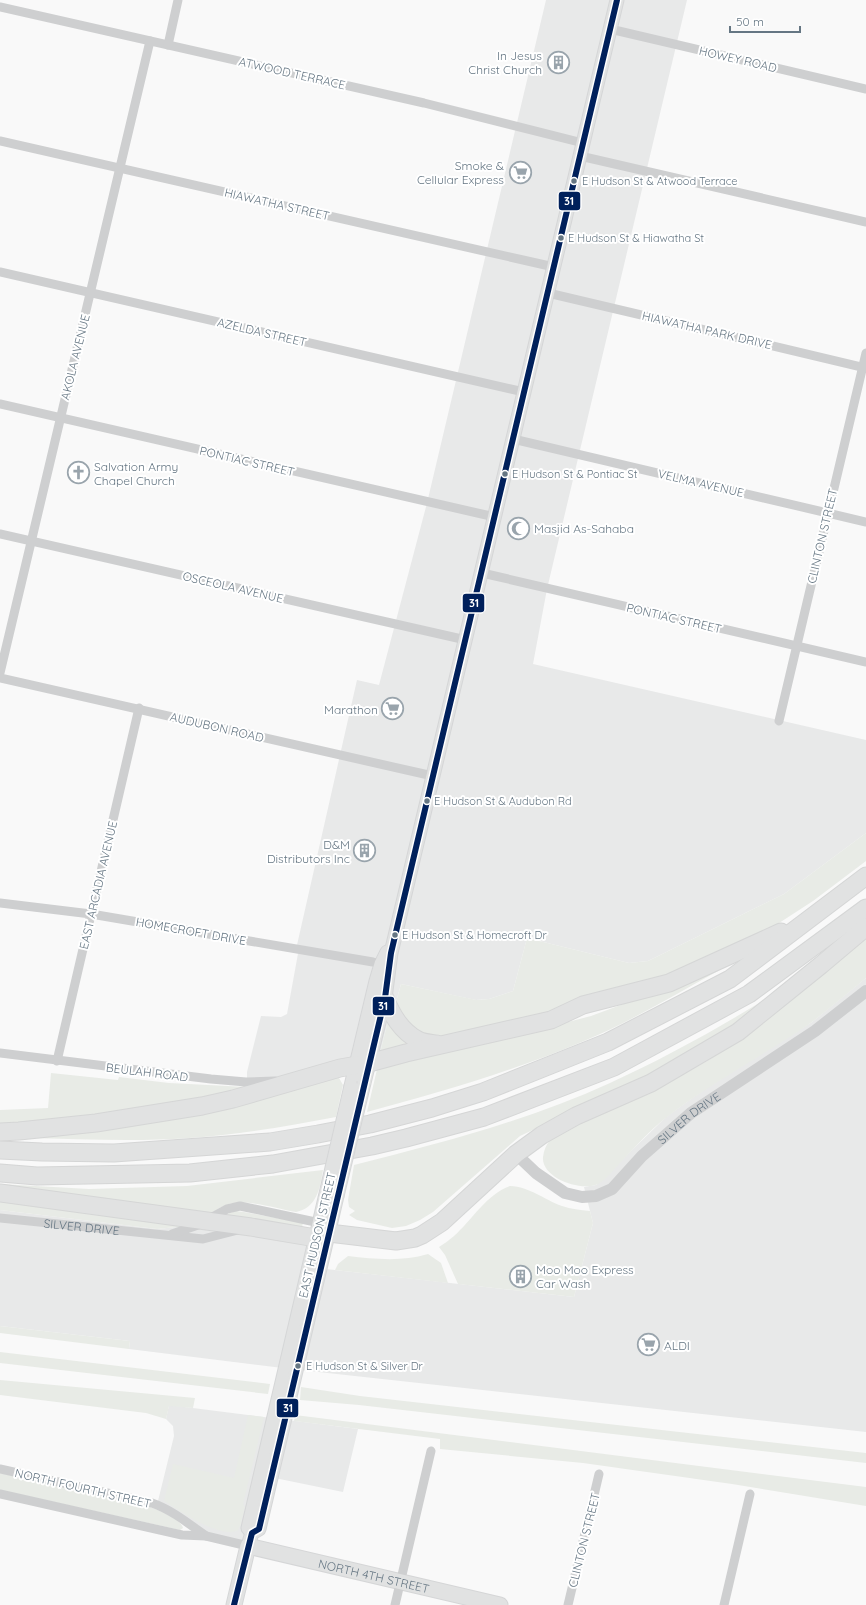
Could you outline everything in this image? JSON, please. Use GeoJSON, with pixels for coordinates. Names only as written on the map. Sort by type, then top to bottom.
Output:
{"type":"FeatureCollection","features":[{"type":"Feature","properties":{"kind":"highway"},"geometry":{"type":"LineString","coordinates":[[0,1150],[114,1153],[270,1142],[350,1128],[432,1108],[483,1092],[608,1042],[730,979],[866,876]]}},
{"type":"Feature","properties":{"kind":"highway"},"geometry":{"type":"LineString","coordinates":[[0,1132],[96,1123],[233,1099],[333,1069],[363,1064],[551,1020],[583,1005],[669,983],[780,932],[833,902]]}},
{"type":"Feature","properties":{"kind":"highway"},"geometry":{"type":"LineString","coordinates":[[0,1173],[37,1176],[190,1173],[273,1164],[379,1145],[484,1117],[614,1067],[749,994],[866,908]]}},
{"type":"Feature","properties":{"kind":"highway"},"geometry":{"type":"LineString","coordinates":[[0,1193],[251,1227],[322,1231],[388,1241],[415,1238],[442,1222],[516,1154],[542,1135],[576,1116],[651,1083],[738,1032],[866,927]]}},
{"type":"Feature","properties":{"kind":"highway"},"geometry":{"type":"LineString","coordinates":[[385,998],[390,1011],[400,1026],[419,1041],[443,1045]]}},
{"type":"Feature","properties":{"kind":"main road","name":"EAST HUDSON STREET"},"geometry":{"type":"LineString","coordinates":[[331,1197],[351,1086],[363,1064],[385,998],[391,953],[617,0]]}},
{"type":"Feature","properties":{"kind":"main road","name":"EAST HUDSON STREET"},"geometry":{"type":"LineString","coordinates":[[234,1605],[250,1540],[248,1528],[322,1231],[364,1083],[363,1064],[381,964],[395,938]]}},
{"type":"Feature","properties":{"kind":"main road","name":"NORTH 4TH STREET"},"geometry":{"type":"LineString","coordinates":[[250,1540],[401,1582],[500,1605]]}},
{"type":"Feature","properties":{"kind":"street"},"geometry":{"type":"LineString","coordinates":[[168,45],[178,0]]}},
{"type":"Feature","properties":{"kind":"street","name":"ATWOOD TERRACE"},"geometry":{"type":"LineString","coordinates":[[0,7],[424,104],[582,150],[866,222]]}},
{"type":"Feature","properties":{"kind":"street","name":"HOWEY ROAD"},"geometry":{"type":"LineString","coordinates":[[610,29],[866,89]]}},
{"type":"Feature","properties":{"kind":"street","name":"AKOLA AVENUE"},"geometry":{"type":"LineString","coordinates":[[0,673],[150,41]]}},
{"type":"Feature","properties":{"kind":"street","name":"HIAWATHA STREET"},"geometry":{"type":"LineString","coordinates":[[0,141],[554,267]]}},
{"type":"Feature","properties":{"kind":"street","name":"AZELDA STREET"},"geometry":{"type":"LineString","coordinates":[[0,272],[524,392]]}},
{"type":"Feature","properties":{"kind":"street","name":"HIAWATHA PARK DRIVE"},"geometry":{"type":"LineString","coordinates":[[548,293],[864,367]]}},
{"type":"Feature","properties":{"kind":"street","name":"CLINTON STREET"},"geometry":{"type":"LineString","coordinates":[[779,720],[864,367],[866,353]]}},
{"type":"Feature","properties":{"kind":"street","name":"PONTIAC STREET"},"geometry":{"type":"LineString","coordinates":[[0,404],[495,517]]}},
{"type":"Feature","properties":{"kind":"street","name":"VELMA AVENUE"},"geometry":{"type":"LineString","coordinates":[[513,439],[866,522]]}},
{"type":"Feature","properties":{"kind":"street","name":"OSCEOLA AVENUE"},"geometry":{"type":"LineString","coordinates":[[0,534],[466,640]]}},
{"type":"Feature","properties":{"kind":"street","name":"PONTIAC STREET"},"geometry":{"type":"LineString","coordinates":[[482,573],[866,662]]}},
{"type":"Feature","properties":{"kind":"street","name":"AUDUBON ROAD"},"geometry":{"type":"LineString","coordinates":[[0,678],[139,708],[434,776]]}},
{"type":"Feature","properties":{"kind":"street","name":"EAST ARCADIA AVENUE"},"geometry":{"type":"LineString","coordinates":[[57,1061],[139,708]]}},
{"type":"Feature","properties":{"kind":"street","name":"HOMECROFT DRIVE"},"geometry":{"type":"LineString","coordinates":[[0,903],[91,914],[381,964]]}},
{"type":"Feature","properties":{"kind":"street","name":"SILVER DRIVE"},"geometry":{"type":"LineString","coordinates":[[516,1154],[536,1173],[565,1193],[582,1197],[596,1196],[612,1189],[642,1156],[691,1113],[815,1032],[866,991]]}},
{"type":"Feature","properties":{"kind":"street","name":"BEULAH ROAD"},"geometry":{"type":"LineString","coordinates":[[0,1054],[232,1081],[246,1082],[295,1080]]}},
{"type":"Feature","properties":{"kind":"street","name":"SILVER DRIVE"},"geometry":{"type":"LineString","coordinates":[[162,1236],[186,1230],[207,1221],[227,1209],[240,1206],[322,1231]]}},
{"type":"Feature","properties":{"kind":"street","name":"SILVER DRIVE"},"geometry":{"type":"LineString","coordinates":[[0,1218],[162,1236],[203,1239],[251,1227]]}},
{"type":"Feature","properties":{"kind":"street"},"geometry":{"type":"LineString","coordinates":[[396,1605],[431,1451]]}},
{"type":"Feature","properties":{"kind":"street","name":"NORTH FOURTH STREET"},"geometry":{"type":"LineString","coordinates":[[0,1469],[157,1505],[182,1519],[206,1536]]}},
{"type":"Feature","properties":{"kind":"street","name":"CLINTON STREET"},"geometry":{"type":"LineString","coordinates":[[568,1605],[600,1474]]}},
{"type":"Feature","properties":{"kind":"street","name":"NORTH FOURTH STREET"},"geometry":{"type":"LineString","coordinates":[[0,1494],[182,1535],[250,1540]]}},
{"type":"Feature","properties":{"kind":"street"},"geometry":{"type":"LineString","coordinates":[[724,1605],[750,1494]]}},
{"type":"Feature","properties":{"kind":"shaded area"},"geometry":{"type":"Polygon","coordinates":[[[546,0],[687,0],[547,589],[533,664],[866,740],[866,833],[784,894],[648,961],[629,963],[527,938],[513,991],[489,999],[476,1000],[401,984],[396,1002],[397,1008],[388,1021],[380,1053],[339,1078],[334,1077],[247,1087],[247,1072],[261,1016],[281,1017],[287,1014],[299,948],[297,945],[357,680],[379,685],[427,503],[546,0]]]}},
{"type":"Feature","properties":{"kind":"shaded area"},"geometry":{"type":"Polygon","coordinates":[[[866,833],[866,861],[813,901],[776,925],[728,950],[678,972],[597,1001],[449,1037],[419,1036],[397,1008],[396,1002],[401,984],[477,1000],[489,999],[513,991],[527,938],[629,963],[648,961],[784,894],[866,833]]]}},
{"type":"Feature","properties":{"kind":"shaded area"},"geometry":{"type":"Polygon","coordinates":[[[866,938],[866,978],[812,1022],[702,1092],[667,1117],[649,1133],[601,1182],[591,1186],[573,1185],[555,1177],[548,1171],[544,1165],[543,1157],[545,1148],[550,1140],[590,1116],[649,1094],[707,1061],[740,1040],[773,1015],[866,938]]]}},
{"type":"Feature","properties":{"kind":"shaded area"},"geometry":{"type":"Polygon","coordinates":[[[718,969],[718,971],[635,1017],[601,1034],[558,1052],[477,1080],[367,1112],[378,1065],[510,1037],[591,1016],[718,969]]]}},
{"type":"Feature","properties":{"kind":"shaded area"},"geometry":{"type":"Polygon","coordinates":[[[866,978],[866,1432],[291,1369],[129,1349],[130,1341],[0,1326],[0,1210],[157,1229],[186,1226],[306,1228],[317,1268],[574,1297],[593,1223],[584,1187],[596,1185],[666,1117],[705,1089],[812,1022],[866,978]]]}},
{"type":"Feature","properties":{"kind":"shaded area"},"geometry":{"type":"Polygon","coordinates":[[[780,990],[703,1050],[520,1136],[433,1212],[420,1220],[406,1226],[392,1228],[357,1220],[349,1215],[355,1211],[349,1207],[348,1200],[354,1165],[484,1130],[579,1096],[632,1073],[675,1051],[780,990]]]}},
{"type":"Feature","properties":{"kind":"shaded area"},"geometry":{"type":"Polygon","coordinates":[[[388,1021],[416,1047],[380,1053],[388,1021]]]}},
{"type":"Feature","properties":{"kind":"shaded area"},"geometry":{"type":"Polygon","coordinates":[[[51,1073],[118,1080],[119,1077],[169,1083],[247,1087],[176,1106],[0,1126],[0,1110],[48,1108],[51,1073]]]}},
{"type":"Feature","properties":{"kind":"shaded area"},"geometry":{"type":"Polygon","coordinates":[[[334,1077],[339,1078],[343,1085],[336,1117],[281,1127],[208,1137],[128,1140],[26,1138],[334,1077]]]}},
{"type":"Feature","properties":{"kind":"shaded area"},"geometry":{"type":"Polygon","coordinates":[[[323,1170],[319,1190],[313,1202],[303,1210],[296,1212],[241,1202],[227,1205],[208,1215],[0,1189],[0,1184],[89,1189],[187,1186],[323,1170]]]}},
{"type":"Feature","properties":{"kind":"shaded area"},"geometry":{"type":"Polygon","coordinates":[[[510,1186],[530,1191],[562,1206],[590,1211],[593,1223],[574,1297],[458,1284],[445,1255],[439,1247],[461,1230],[487,1201],[494,1195],[510,1186]]]}},
{"type":"Feature","properties":{"kind":"shaded area"},"geometry":{"type":"Polygon","coordinates":[[[0,1201],[186,1226],[157,1229],[0,1210],[0,1201]]]}},
{"type":"Feature","properties":{"kind":"shaded area"},"geometry":{"type":"Polygon","coordinates":[[[236,1211],[303,1223],[302,1227],[227,1217],[227,1214],[236,1211]]]}},
{"type":"Feature","properties":{"kind":"shaded area"},"geometry":{"type":"Polygon","coordinates":[[[428,1254],[441,1263],[448,1283],[335,1270],[338,1264],[348,1256],[398,1259],[418,1257],[428,1254]]]}},
{"type":"Feature","properties":{"kind":"shaded area"},"geometry":{"type":"Polygon","coordinates":[[[0,1326],[130,1341],[129,1349],[0,1333],[0,1326]]]}},
{"type":"Feature","properties":{"kind":"shaded area"},"geometry":{"type":"Polygon","coordinates":[[[0,1352],[270,1384],[268,1394],[0,1363],[0,1352]]]}},
{"type":"Feature","properties":{"kind":"shaded area"},"geometry":{"type":"Polygon","coordinates":[[[0,1380],[195,1398],[193,1408],[169,1406],[166,1419],[146,1413],[0,1395],[0,1380]]]}},
{"type":"Feature","properties":{"kind":"shaded area"},"geometry":{"type":"Polygon","coordinates":[[[301,1387],[360,1396],[866,1453],[866,1463],[359,1405],[300,1400],[301,1387]]]}},
{"type":"Feature","properties":{"kind":"shaded area"},"geometry":{"type":"Polygon","coordinates":[[[169,1405],[358,1429],[343,1492],[265,1476],[248,1546],[206,1536],[157,1505],[174,1436],[173,1426],[166,1419],[169,1405]]]}},
{"type":"Feature","properties":{"kind":"shaded area"},"geometry":{"type":"Polygon","coordinates":[[[248,1415],[264,1417],[243,1504],[245,1507],[238,1530],[231,1532],[211,1528],[189,1517],[164,1501],[173,1464],[234,1478],[248,1415]]]}},
{"type":"Feature","properties":{"kind":"shaded area"},"geometry":{"type":"Polygon","coordinates":[[[295,1415],[866,1487],[866,1506],[732,1484],[583,1463],[440,1449],[440,1439],[294,1421],[295,1415]]]}},
{"type":"Feature","properties":{"kind":"shaded area"},"geometry":{"type":"Polygon","coordinates":[[[0,1473],[150,1507],[174,1518],[183,1528],[180,1530],[0,1490],[0,1473]]]}},
{"type":"Feature","properties":{"kind":"transit line","name":"31"},"geometry":{"type":"LineString","coordinates":[[234,1605],[252,1533],[259,1529],[385,998],[391,953],[617,0]]}},
{"type":"Feature","properties":{"kind":"place","name":"In Jesus Christ Church"},"geometry":{"type":"Point","coordinates":[558,62]}},
{"type":"Feature","properties":{"kind":"place","name":"Smoke & Cellular Express"},"geometry":{"type":"Point","coordinates":[520,172]}},
{"type":"Feature","properties":{"kind":"place","name":"E Hudson St & Atwood Terrace"},"geometry":{"type":"Point","coordinates":[574,181]}},
{"type":"Feature","properties":{"kind":"place","name":"E Hudson St & Hiawatha St"},"geometry":{"type":"Point","coordinates":[561,238]}},
{"type":"Feature","properties":{"kind":"place","name":"Salvation Army Chapel Church"},"geometry":{"type":"Point","coordinates":[79,473]}},
{"type":"Feature","properties":{"kind":"place","name":"E Hudson St & Pontiac St"},"geometry":{"type":"Point","coordinates":[505,474]}},
{"type":"Feature","properties":{"kind":"place","name":"Masjid As-Sahaba"},"geometry":{"type":"Point","coordinates":[518,528]}},
{"type":"Feature","properties":{"kind":"place","name":"Marathon"},"geometry":{"type":"Point","coordinates":[393,709]}},
{"type":"Feature","properties":{"kind":"place","name":"E Hudson St & Audubon Rd"},"geometry":{"type":"Point","coordinates":[427,801]}},
{"type":"Feature","properties":{"kind":"place","name":"D&M Distributors Inc"},"geometry":{"type":"Point","coordinates":[365,851]}},
{"type":"Feature","properties":{"kind":"place","name":"E Hudson St & Homecroft Dr"},"geometry":{"type":"Point","coordinates":[395,935]}},
{"type":"Feature","properties":{"kind":"place","name":"Moo Moo Express Car Wash"},"geometry":{"type":"Point","coordinates":[520,1276]}},
{"type":"Feature","properties":{"kind":"place","name":"ALDI"},"geometry":{"type":"Point","coordinates":[649,1345]}},
{"type":"Feature","properties":{"kind":"place","name":"E Hudson St & Silver Dr"},"geometry":{"type":"Point","coordinates":[298,1366]}}]}
